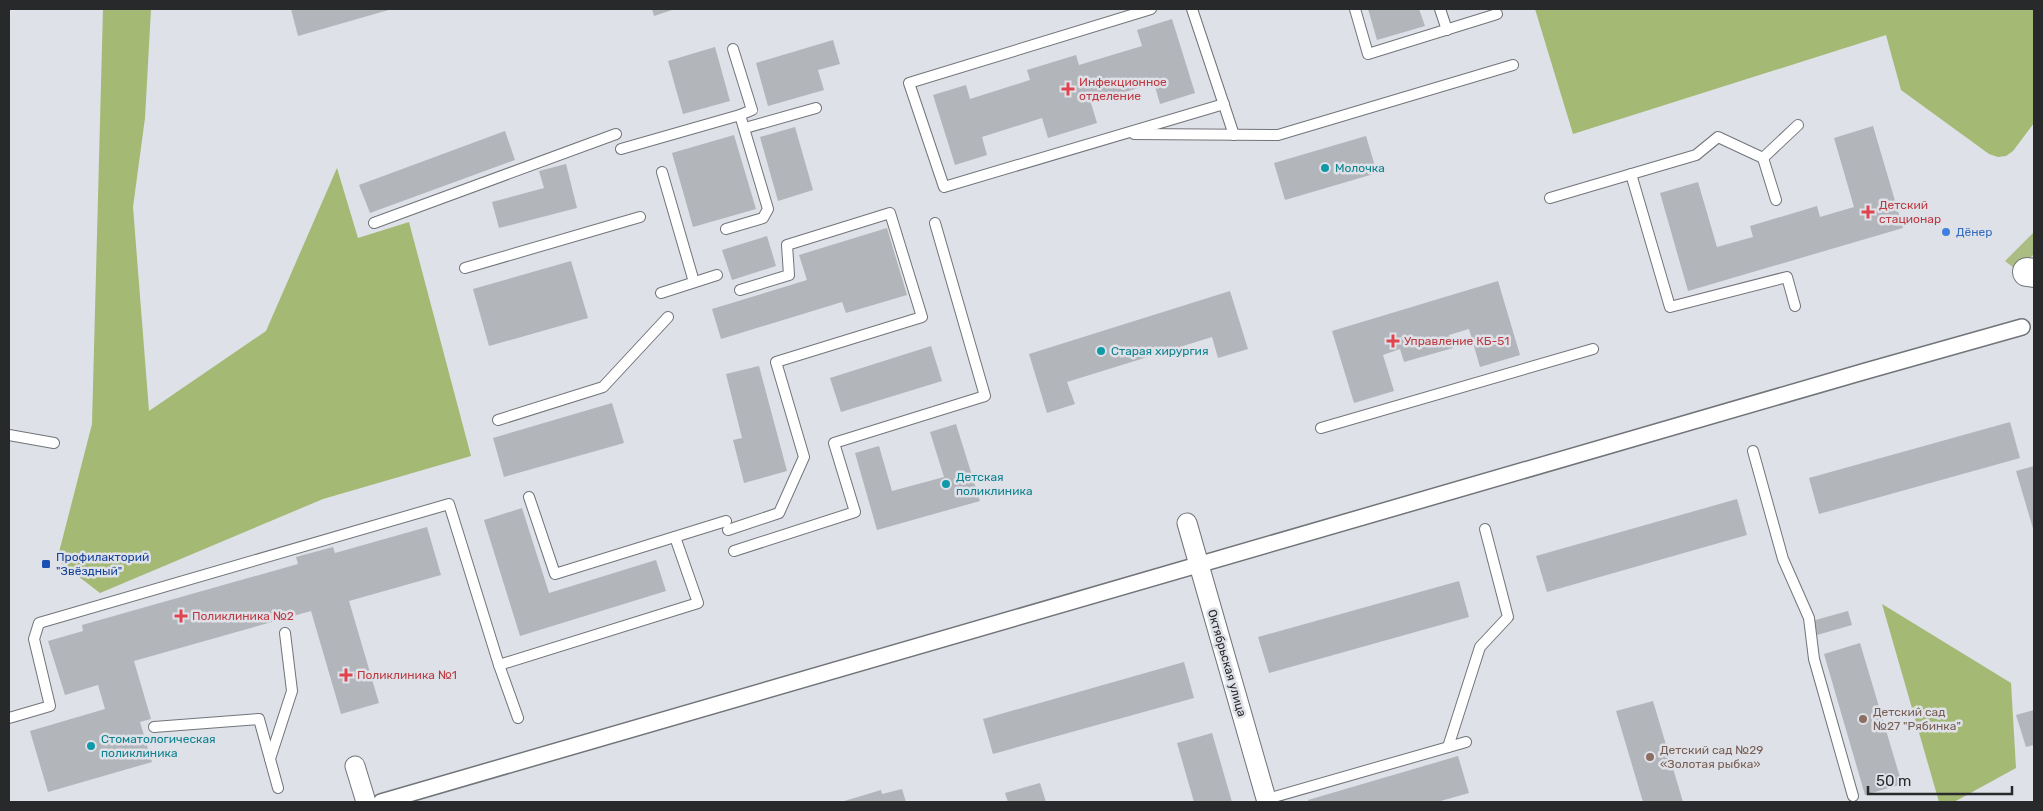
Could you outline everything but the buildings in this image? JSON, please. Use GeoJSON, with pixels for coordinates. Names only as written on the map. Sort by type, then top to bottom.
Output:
{"type":"FeatureCollection","features":[{"type":"Feature","properties":{"kind":"street"},"geometry":{"type":"LineString","coordinates":[[381,802],[2022,327]]}},
{"type":"Feature","properties":{"kind":"street","name":"Октябрьская улица"},"geometry":{"type":"LineString","coordinates":[[1187,523],[1267,801]]}},
{"type":"Feature","properties":{"kind":"street"},"geometry":{"type":"LineString","coordinates":[[355,766],[366,802]]}},
{"type":"Feature","properties":{"kind":"lane"},"geometry":{"type":"LineString","coordinates":[[1151,9],[909,83],[944,187],[1224,104]]}},
{"type":"Feature","properties":{"kind":"lane"},"geometry":{"type":"LineString","coordinates":[[1192,9],[1234,135]]}},
{"type":"Feature","properties":{"kind":"lane"},"geometry":{"type":"LineString","coordinates":[[1355,9],[1368,54],[1498,14]]}},
{"type":"Feature","properties":{"kind":"lane"},"geometry":{"type":"LineString","coordinates":[[1440,9],[1447,30]]}},
{"type":"Feature","properties":{"kind":"lane"},"geometry":{"type":"LineString","coordinates":[[621,149],[752,110],[732,49]]}},
{"type":"Feature","properties":{"kind":"lane"},"geometry":{"type":"LineString","coordinates":[[1123,134],[1278,135],[1513,65]]}},
{"type":"Feature","properties":{"kind":"lane"},"geometry":{"type":"LineString","coordinates":[[744,128],[816,108]]}},
{"type":"Feature","properties":{"kind":"lane"},"geometry":{"type":"LineString","coordinates":[[726,229],[763,218],[768,209],[740,114]]}},
{"type":"Feature","properties":{"kind":"lane"},"geometry":{"type":"LineString","coordinates":[[1763,158],[1798,125]]}},
{"type":"Feature","properties":{"kind":"lane"},"geometry":{"type":"LineString","coordinates":[[374,223],[616,134]]}},
{"type":"Feature","properties":{"kind":"lane"},"geometry":{"type":"LineString","coordinates":[[1550,198],[1696,155],[1718,137],[1763,158],[1776,200]]}},
{"type":"Feature","properties":{"kind":"lane"},"geometry":{"type":"LineString","coordinates":[[662,172],[694,282]]}},
{"type":"Feature","properties":{"kind":"lane"},"geometry":{"type":"LineString","coordinates":[[1631,174],[1670,307],[1787,277],[1795,306]]}},
{"type":"Feature","properties":{"kind":"lane"},"geometry":{"type":"LineString","coordinates":[[529,497],[555,574],[675,537],[779,513],[804,457],[776,362],[922,317],[890,212],[787,245],[789,274],[740,290]]}},
{"type":"Feature","properties":{"kind":"lane"},"geometry":{"type":"LineString","coordinates":[[465,268],[640,217]]}},
{"type":"Feature","properties":{"kind":"lane"},"geometry":{"type":"LineString","coordinates":[[734,551],[855,512],[834,443],[985,396],[935,223]]}},
{"type":"Feature","properties":{"kind":"lane"},"geometry":{"type":"LineString","coordinates":[[661,293],[717,274]]}},
{"type":"Feature","properties":{"kind":"lane"},"geometry":{"type":"LineString","coordinates":[[498,420],[603,387],[668,317]]}},
{"type":"Feature","properties":{"kind":"lane"},"geometry":{"type":"LineString","coordinates":[[1321,428],[1593,349]]}},
{"type":"Feature","properties":{"kind":"lane"},"geometry":{"type":"LineString","coordinates":[[9,435],[54,443]]}},
{"type":"Feature","properties":{"kind":"lane"},"geometry":{"type":"LineString","coordinates":[[1753,451],[1783,559],[1809,618],[1814,659],[1853,796]]}},
{"type":"Feature","properties":{"kind":"lane"},"geometry":{"type":"LineString","coordinates":[[9,718],[50,706],[34,639],[40,623],[449,504],[518,718]]}},
{"type":"Feature","properties":{"kind":"lane"},"geometry":{"type":"LineString","coordinates":[[1448,747],[1480,648],[1508,617],[1485,529]]}},
{"type":"Feature","properties":{"kind":"lane"},"geometry":{"type":"LineString","coordinates":[[500,665],[698,603],[675,537]]}},
{"type":"Feature","properties":{"kind":"lane"},"geometry":{"type":"LineString","coordinates":[[270,759],[292,691],[285,633]]}},
{"type":"Feature","properties":{"kind":"lane"},"geometry":{"type":"LineString","coordinates":[[154,727],[258,719],[278,788]]}},
{"type":"Feature","properties":{"kind":"lane"},"geometry":{"type":"LineString","coordinates":[[1267,801],[1466,742]]}},
{"type":"Feature","properties":{"kind":"green space"},"geometry":{"type":"Polygon","coordinates":[[[103,9],[151,9],[145,118],[133,207],[149,411],[266,331],[337,168],[358,238],[409,222],[471,456],[323,499],[100,593],[57,560],[92,424],[103,9]]]}},
{"type":"Feature","properties":{"kind":"green space"},"geometry":{"type":"Polygon","coordinates":[[[1535,9],[2034,9],[2034,123],[2013,151],[2006,156],[1998,157],[1989,154],[1901,90],[1886,35],[1573,134],[1535,9]]]}},
{"type":"Feature","properties":{"kind":"green space"},"geometry":{"type":"Polygon","coordinates":[[[2034,232],[2034,254],[2014,268],[2005,261],[2034,232]]]}},
{"type":"Feature","properties":{"kind":"green space"},"geometry":{"type":"Polygon","coordinates":[[[1882,604],[2011,683],[2016,768],[1954,802],[1939,802],[1882,604]]]}},
{"type":"Feature","properties":{"kind":"place","name":"Инфекционное отделение"},"geometry":{"type":"Point","coordinates":[1068,89]}},
{"type":"Feature","properties":{"kind":"place","name":"Молочка"},"geometry":{"type":"Point","coordinates":[1325,168]}},
{"type":"Feature","properties":{"kind":"place","name":"Детский стационар"},"geometry":{"type":"Point","coordinates":[1868,212]}},
{"type":"Feature","properties":{"kind":"place","name":"Дёнер"},"geometry":{"type":"Point","coordinates":[1946,232]}},
{"type":"Feature","properties":{"kind":"place","name":"Управление КБ-51"},"geometry":{"type":"Point","coordinates":[1393,341]}},
{"type":"Feature","properties":{"kind":"place","name":"Старая хирургия"},"geometry":{"type":"Point","coordinates":[1101,351]}},
{"type":"Feature","properties":{"kind":"place","name":"Детская поликлиника"},"geometry":{"type":"Point","coordinates":[946,484]}},
{"type":"Feature","properties":{"kind":"place","name":"Профилакторий \"Звёздный\""},"geometry":{"type":"Point","coordinates":[46,564]}},
{"type":"Feature","properties":{"kind":"place","name":"Поликлиника №2"},"geometry":{"type":"Point","coordinates":[181,616]}},
{"type":"Feature","properties":{"kind":"place","name":"Поликлиника №1"},"geometry":{"type":"Point","coordinates":[346,675]}},
{"type":"Feature","properties":{"kind":"place","name":"Детский сад №27 \"Рябинка\""},"geometry":{"type":"Point","coordinates":[1863,719]}},
{"type":"Feature","properties":{"kind":"place","name":"Стоматологическая поликлиника"},"geometry":{"type":"Point","coordinates":[91,746]}},
{"type":"Feature","properties":{"kind":"place","name":"Детский сад №29 «Золотая рыбка»"},"geometry":{"type":"Point","coordinates":[1650,757]}}]}
